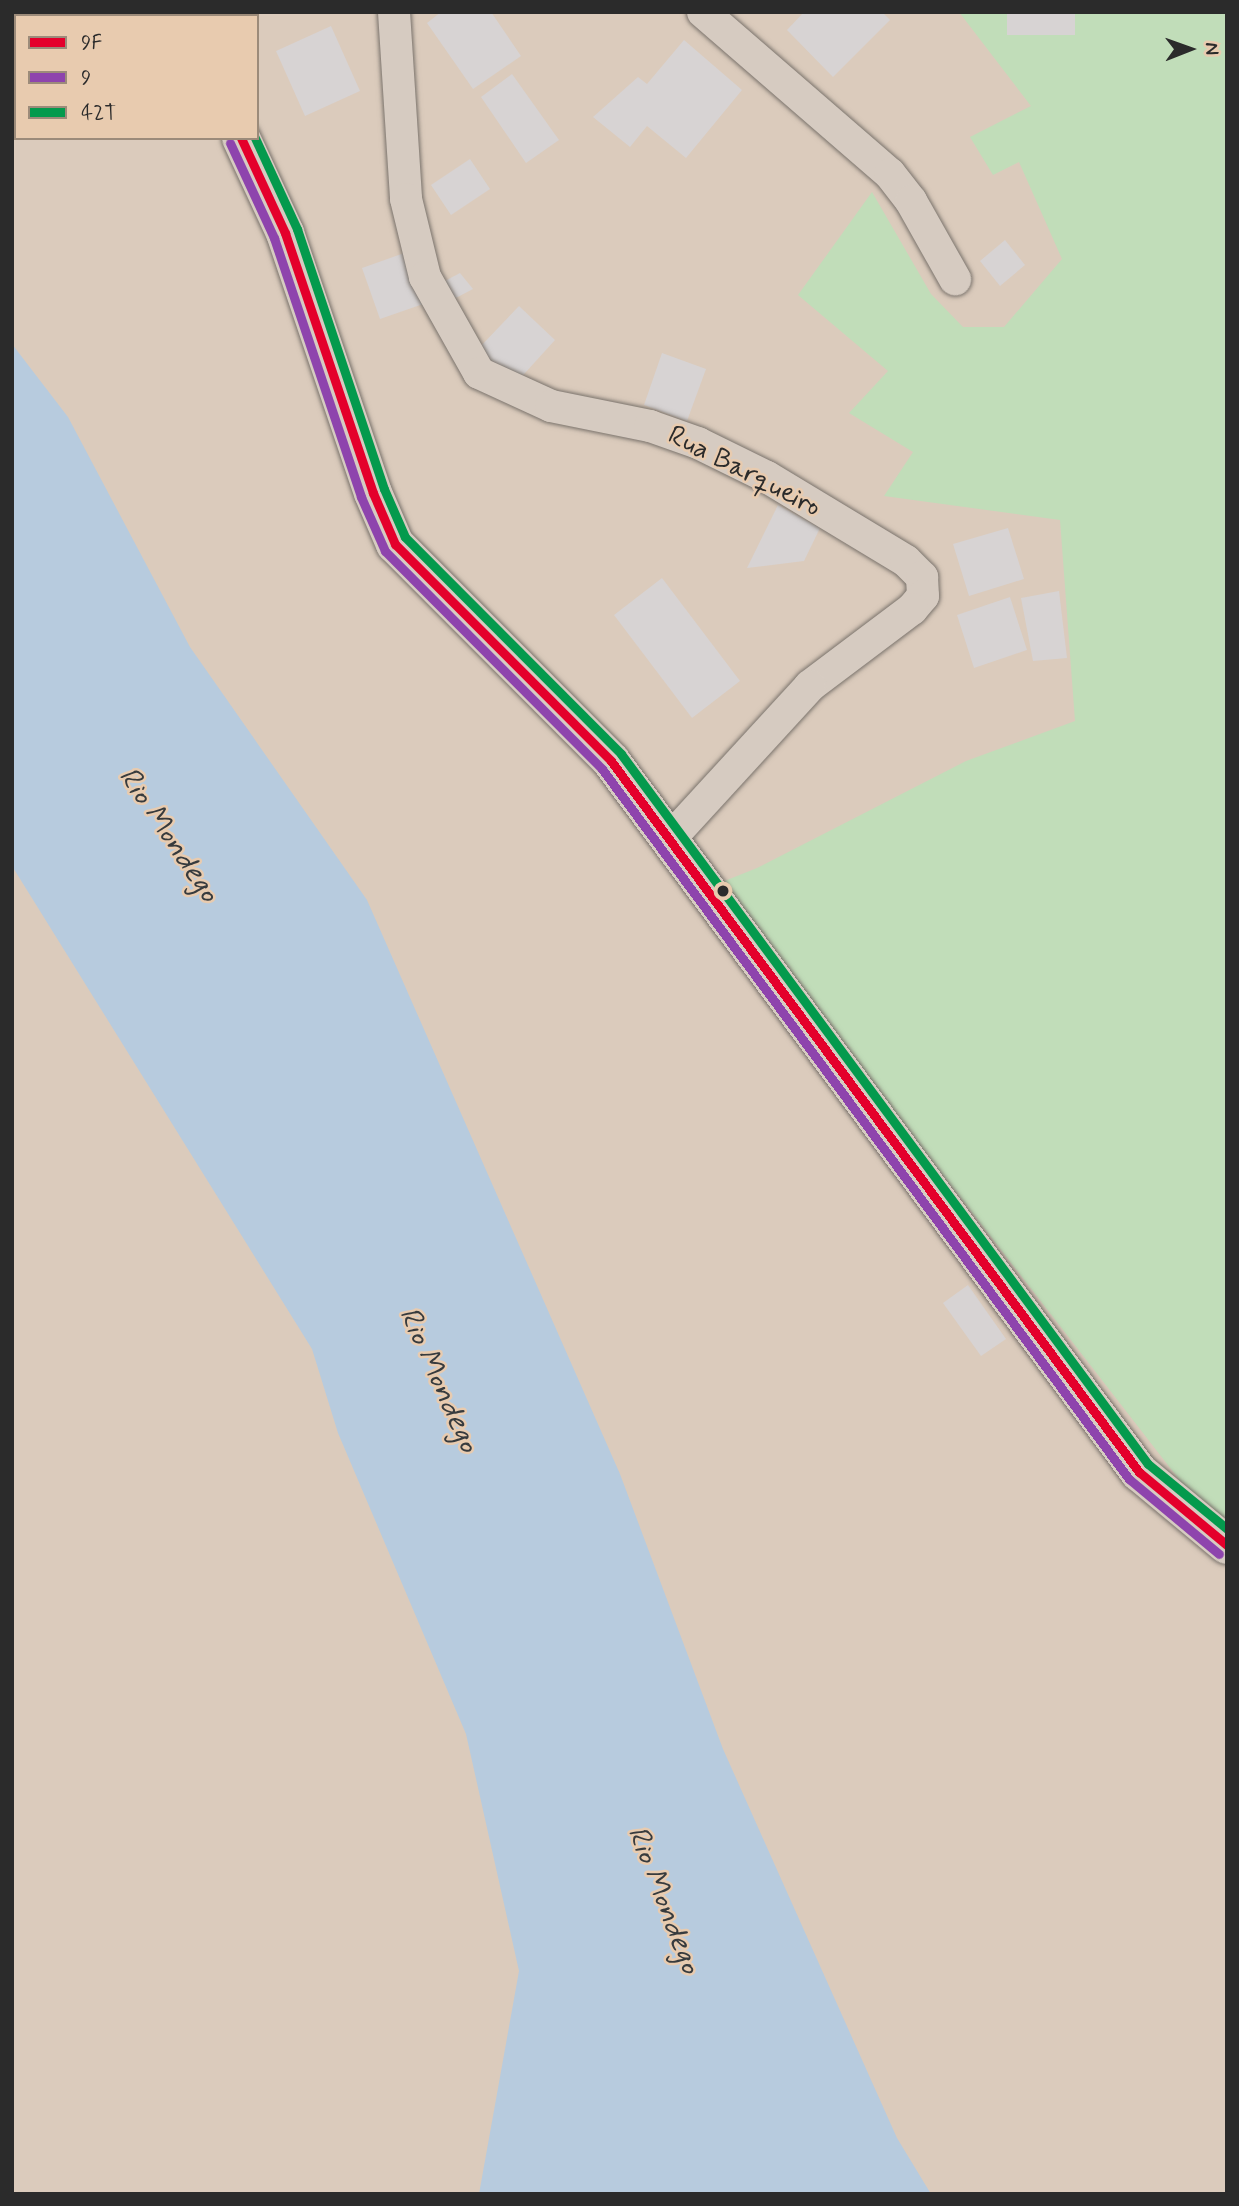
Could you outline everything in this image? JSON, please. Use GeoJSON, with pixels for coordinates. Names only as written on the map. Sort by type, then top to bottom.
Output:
{"type":"FeatureCollection","features":[{"type":"Feature","properties":{"kind":"main road"},"geometry":{"type":"LineString","coordinates":[[242,140],[285,233],[373,493],[395,544],[611,761],[1139,1472],[1227,1545]]}},
{"type":"Feature","properties":{"kind":"street","name":"Rua Barqueiro"},"geometry":{"type":"LineString","coordinates":[[394,12],[406,199],[425,277],[479,373],[551,406],[650,426],[698,443],[766,477],[906,561],[922,577],[923,596],[912,609],[810,686],[670,839]]}},
{"type":"Feature","properties":{"kind":"street"},"geometry":{"type":"LineString","coordinates":[[703,12],[890,174],[911,201],[955,279]]}},
{"type":"Feature","properties":{"kind":"green space"},"geometry":{"type":"Polygon","coordinates":[[[959,12],[1227,12],[1227,1518],[1202,1509],[717,884],[757,868],[966,761],[1075,721],[1060,520],[884,496],[913,452],[849,413],[888,371],[798,295],[872,192],[931,294],[963,327],[1004,327],[1062,259],[1019,162],[993,175],[970,137],[1031,106],[959,12]]]}},
{"type":"Feature","properties":{"kind":"water","name":"Rio Mondego"},"geometry":{"type":"Polygon","coordinates":[[[12,344],[68,417],[190,647],[367,900],[620,1474],[723,1749],[897,2138],[931,2194],[479,2194],[519,1971],[466,1734],[338,1433],[312,1349],[12,866],[12,344]]]}},
{"type":"Feature","properties":{"kind":"building"},"geometry":{"type":"Polygon","coordinates":[[[441,12],[491,12],[521,56],[473,89],[427,23],[441,12]]]}},
{"type":"Feature","properties":{"kind":"building"},"geometry":{"type":"Polygon","coordinates":[[[804,12],[882,12],[890,20],[833,77],[787,30],[804,12]]]}},
{"type":"Feature","properties":{"kind":"building"},"geometry":{"type":"Polygon","coordinates":[[[1007,12],[1075,12],[1075,35],[1007,35],[1007,12]]]}},
{"type":"Feature","properties":{"kind":"building"},"geometry":{"type":"Polygon","coordinates":[[[331,26],[360,91],[305,116],[276,51],[331,26]]]}},
{"type":"Feature","properties":{"kind":"building"},"geometry":{"type":"Polygon","coordinates":[[[684,40],[742,90],[686,158],[647,126],[630,147],[593,117],[638,77],[647,84],[684,40]]]}},
{"type":"Feature","properties":{"kind":"building"},"geometry":{"type":"Polygon","coordinates":[[[512,74],[559,140],[526,163],[481,97],[512,74]]]}},
{"type":"Feature","properties":{"kind":"building"},"geometry":{"type":"Polygon","coordinates":[[[470,159],[490,189],[451,215],[431,185],[470,159]]]}},
{"type":"Feature","properties":{"kind":"building"},"geometry":{"type":"Polygon","coordinates":[[[1005,240],[1025,265],[1000,286],[980,261],[1005,240]]]}},
{"type":"Feature","properties":{"kind":"building"},"geometry":{"type":"Polygon","coordinates":[[[407,252],[426,303],[380,319],[362,268],[407,252]]]}},
{"type":"Feature","properties":{"kind":"building"},"geometry":{"type":"Polygon","coordinates":[[[460,273],[473,289],[452,300],[443,282],[460,273]]]}},
{"type":"Feature","properties":{"kind":"building"},"geometry":{"type":"Polygon","coordinates":[[[519,306],[555,340],[515,384],[478,349],[519,306]]]}},
{"type":"Feature","properties":{"kind":"building"},"geometry":{"type":"Polygon","coordinates":[[[662,353],[706,369],[687,421],[644,405],[662,353]]]}},
{"type":"Feature","properties":{"kind":"building"},"geometry":{"type":"Polygon","coordinates":[[[778,505],[820,528],[804,561],[747,568],[778,505]]]}},
{"type":"Feature","properties":{"kind":"building"},"geometry":{"type":"Polygon","coordinates":[[[1008,528],[1024,579],[969,596],[953,544],[1008,528]]]}},
{"type":"Feature","properties":{"kind":"building"},"geometry":{"type":"Polygon","coordinates":[[[662,578],[740,681],[692,718],[614,615],[662,578]]]}},
{"type":"Feature","properties":{"kind":"building"},"geometry":{"type":"Polygon","coordinates":[[[1059,591],[1067,658],[1033,661],[1021,598],[1059,591]]]}},
{"type":"Feature","properties":{"kind":"building"},"geometry":{"type":"Polygon","coordinates":[[[1010,597],[1027,650],[974,668],[957,615],[1010,597]]]}},
{"type":"Feature","properties":{"kind":"building"},"geometry":{"type":"Polygon","coordinates":[[[968,1285],[1006,1339],[981,1356],[943,1303],[968,1285]]]}},
{"type":"Feature","properties":{"kind":"transit line","name":"9F"},"geometry":{"type":"LineString","coordinates":[[242,140],[285,233],[373,493],[395,544],[611,761],[1139,1472],[1227,1545]]}},
{"type":"Feature","properties":{"kind":"transit line","name":"42T"},"geometry":{"type":"LineString","coordinates":[[256,140],[297,229],[384,489],[405,537],[621,754],[1148,1464],[1227,1529]]}},
{"type":"Feature","properties":{"kind":"transit line","name":"9"},"geometry":{"type":"LineString","coordinates":[[230,143],[274,238],[361,497],[385,551],[602,769],[1129,1479],[1219,1554]]}}]}
